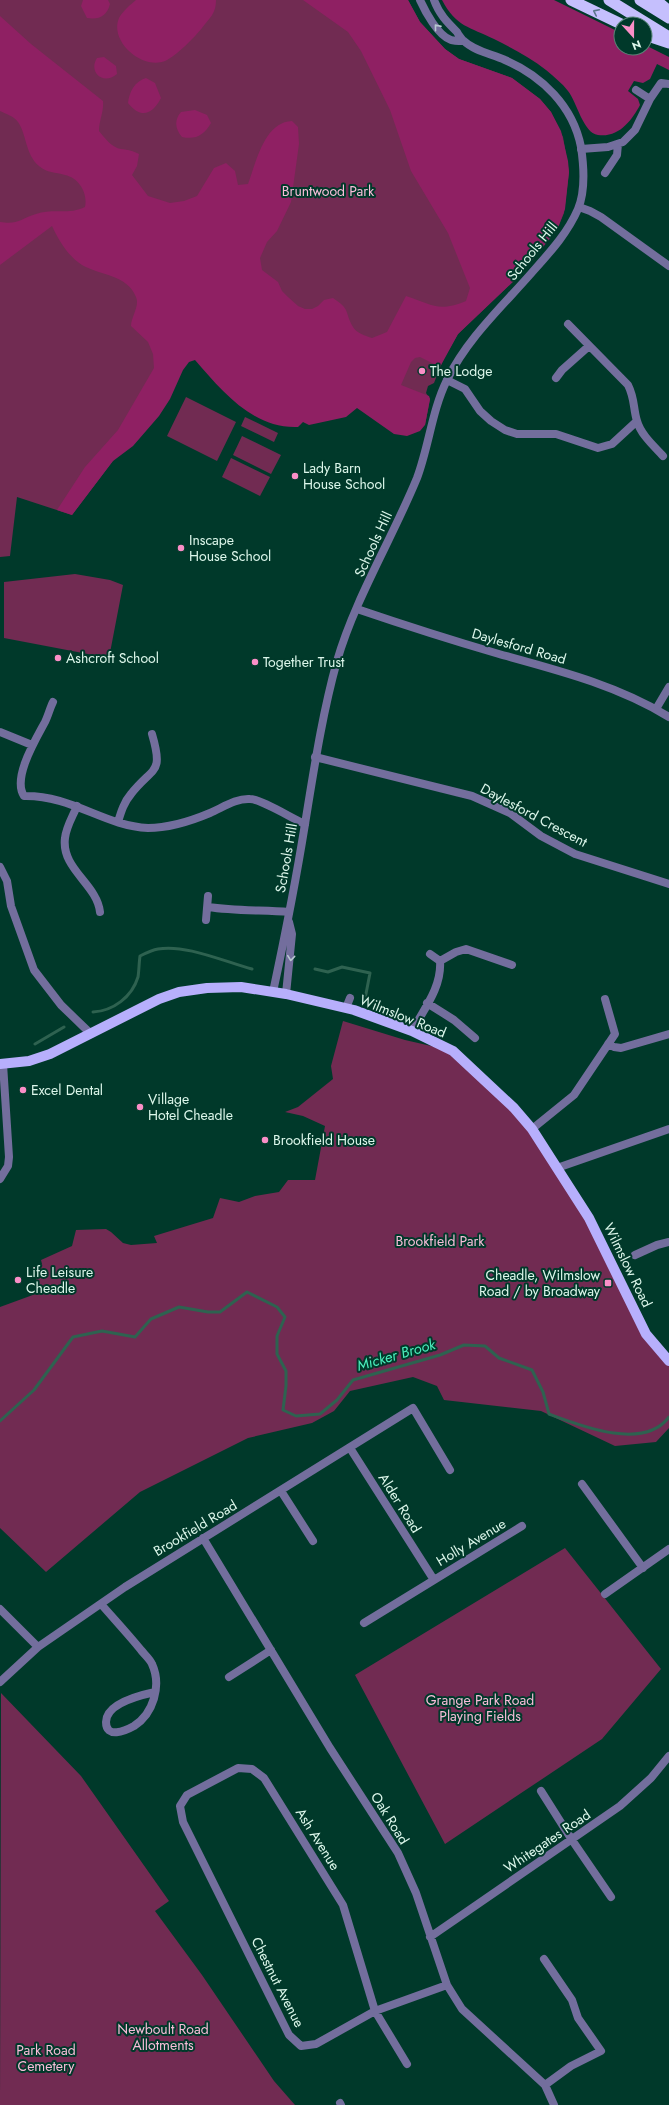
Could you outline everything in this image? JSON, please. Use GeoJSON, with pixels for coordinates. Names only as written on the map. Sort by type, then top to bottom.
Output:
{"type":"FeatureCollection","features":[{"type":"Feature","properties":{"kind":"highway"},"geometry":{"type":"LineString","coordinates":[[571,0],[613,20]]}},
{"type":"Feature","properties":{"kind":"highway"},"geometry":{"type":"LineString","coordinates":[[609,0],[669,37]]}},
{"type":"Feature","properties":{"kind":"highway"},"geometry":{"type":"LineString","coordinates":[[640,0],[669,18]]}},
{"type":"Feature","properties":{"kind":"highway"},"geometry":{"type":"LineString","coordinates":[[656,0],[669,11]]}},
{"type":"Feature","properties":{"kind":"highway"},"geometry":{"type":"LineString","coordinates":[[653,37],[669,43]]}},
{"type":"Feature","properties":{"kind":"main road","name":"Wilmslow Road"},"geometry":{"type":"LineString","coordinates":[[1,1064],[29,1061],[43,1057],[141,1008],[179,992],[208,988],[242,987],[286,994],[346,1008],[412,1031],[453,1051],[514,1108],[532,1129],[589,1218],[646,1334],[669,1361]]}},
{"type":"Feature","properties":{"kind":"street","name":"Schools Hill"},"geometry":{"type":"LineString","coordinates":[[274,992],[305,824],[315,757],[338,660],[357,609],[419,472],[426,452],[442,391],[447,380],[474,335],[551,252],[565,233],[579,207],[583,180],[581,149],[576,130],[567,111],[556,96],[544,83],[521,68],[463,41],[449,40],[428,15],[420,0]]}},
{"type":"Feature","properties":{"kind":"street","name":"Schools Hill"},"geometry":{"type":"LineString","coordinates":[[434,0],[442,16],[463,41]]}},
{"type":"Feature","properties":{"kind":"street"},"geometry":{"type":"LineString","coordinates":[[581,149],[608,147],[618,144],[635,130],[650,99],[665,84]]}},
{"type":"Feature","properties":{"kind":"street"},"geometry":{"type":"LineString","coordinates":[[636,90],[650,99]]}},
{"type":"Feature","properties":{"kind":"street"},"geometry":{"type":"LineString","coordinates":[[605,173],[617,155],[618,144]]}},
{"type":"Feature","properties":{"kind":"street"},"geometry":{"type":"LineString","coordinates":[[579,207],[590,210],[601,217],[669,266]]}},
{"type":"Feature","properties":{"kind":"street"},"geometry":{"type":"LineString","coordinates":[[568,324],[628,385],[634,397],[637,421],[643,432],[663,456]]}},
{"type":"Feature","properties":{"kind":"street"},"geometry":{"type":"LineString","coordinates":[[556,378],[562,370],[589,346]]}},
{"type":"Feature","properties":{"kind":"street"},"geometry":{"type":"LineString","coordinates":[[447,380],[465,389],[480,411],[491,421],[505,430],[517,434],[556,434],[598,448],[612,444],[637,421]]}},
{"type":"Feature","properties":{"kind":"street","name":"Daylesford Road"},"geometry":{"type":"LineString","coordinates":[[357,609],[442,637],[583,678],[656,709],[669,717]]}},
{"type":"Feature","properties":{"kind":"street"},"geometry":{"type":"LineString","coordinates":[[656,709],[669,687]]}},
{"type":"Feature","properties":{"kind":"street"},"geometry":{"type":"LineString","coordinates":[[53,702],[46,721],[32,745],[21,780],[21,791],[24,796],[39,796],[58,799],[118,822],[148,828],[166,826],[196,819],[239,800],[251,799],[305,824]]}},
{"type":"Feature","properties":{"kind":"street"},"geometry":{"type":"LineString","coordinates":[[0,732],[32,745]]}},
{"type":"Feature","properties":{"kind":"street"},"geometry":{"type":"LineString","coordinates":[[118,822],[123,806],[130,795],[153,772],[157,763],[157,753],[152,734]]}},
{"type":"Feature","properties":{"kind":"street","name":"Daylesford Crescent"},"geometry":{"type":"LineString","coordinates":[[315,757],[472,796],[510,813],[542,836],[575,854],[669,884]]}},
{"type":"Feature","properties":{"kind":"street"},"geometry":{"type":"LineString","coordinates":[[77,806],[66,833],[66,850],[75,870],[98,900],[100,912]]}},
{"type":"Feature","properties":{"kind":"street"},"geometry":{"type":"LineString","coordinates":[[0,867],[7,881],[11,906],[34,970],[61,1005],[91,1034]]}},
{"type":"Feature","properties":{"kind":"street"},"geometry":{"type":"LineString","coordinates":[[206,920],[208,896]]}},
{"type":"Feature","properties":{"kind":"street"},"geometry":{"type":"LineString","coordinates":[[208,907],[236,911],[254,909],[289,912]]}},
{"type":"Feature","properties":{"kind":"street","name":"Schools Hill"},"geometry":{"type":"LineString","coordinates":[[286,994],[292,934],[288,921]]}},
{"type":"Feature","properties":{"kind":"street"},"geometry":{"type":"LineString","coordinates":[[440,960],[466,949],[512,965]]}},
{"type":"Feature","properties":{"kind":"street"},"geometry":{"type":"LineString","coordinates":[[430,954],[440,960]]}},
{"type":"Feature","properties":{"kind":"street"},"geometry":{"type":"LineString","coordinates":[[412,1031],[440,978],[440,960]]}},
{"type":"Feature","properties":{"kind":"street"},"geometry":{"type":"LineString","coordinates":[[346,1008],[350,998]]}},
{"type":"Feature","properties":{"kind":"street"},"geometry":{"type":"LineString","coordinates":[[532,1129],[574,1095],[615,1034],[605,999]]}},
{"type":"Feature","properties":{"kind":"street"},"geometry":{"type":"LineString","coordinates":[[427,1003],[454,1020],[475,1038]]}},
{"type":"Feature","properties":{"kind":"street"},"geometry":{"type":"LineString","coordinates":[[608,1044],[614,1048],[621,1048],[669,1034]]}},
{"type":"Feature","properties":{"kind":"street"},"geometry":{"type":"LineString","coordinates":[[0,1179],[8,1166],[9,1157],[1,1064]]}},
{"type":"Feature","properties":{"kind":"street"},"geometry":{"type":"LineString","coordinates":[[557,1168],[669,1129]]}},
{"type":"Feature","properties":{"kind":"street"},"geometry":{"type":"LineString","coordinates":[[635,1255],[657,1245],[669,1242]]}},
{"type":"Feature","properties":{"kind":"street","name":"Brookfield Road"},"geometry":{"type":"LineString","coordinates":[[0,1682],[38,1647],[101,1604],[203,1538],[413,1408],[450,1470]]}},
{"type":"Feature","properties":{"kind":"street","name":"Alder Road"},"geometry":{"type":"LineString","coordinates":[[350,1448],[428,1571]]}},
{"type":"Feature","properties":{"kind":"street"},"geometry":{"type":"LineString","coordinates":[[582,1484],[643,1568]]}},
{"type":"Feature","properties":{"kind":"street"},"geometry":{"type":"LineString","coordinates":[[280,1491],[313,1541]]}},
{"type":"Feature","properties":{"kind":"street","name":"Holly Avenue"},"geometry":{"type":"LineString","coordinates":[[364,1623],[522,1526]]}},
{"type":"Feature","properties":{"kind":"street","name":"Oak Road"},"geometry":{"type":"LineString","coordinates":[[203,1538],[330,1748],[398,1853],[416,1893],[447,1985],[462,2009],[545,2085],[554,2105]]}},
{"type":"Feature","properties":{"kind":"street"},"geometry":{"type":"LineString","coordinates":[[605,1594],[669,1548]]}},
{"type":"Feature","properties":{"kind":"street","name":"Holly Avenue"},"geometry":{"type":"LineString","coordinates":[[428,1571],[434,1580]]}},
{"type":"Feature","properties":{"kind":"street"},"geometry":{"type":"LineString","coordinates":[[101,1604],[152,1664],[157,1682],[155,1692],[151,1710],[140,1722],[116,1733],[110,1732],[106,1727],[106,1720],[111,1711],[118,1705],[132,1698],[155,1692]]}},
{"type":"Feature","properties":{"kind":"street"},"geometry":{"type":"LineString","coordinates":[[0,1609],[38,1647]]}},
{"type":"Feature","properties":{"kind":"street"},"geometry":{"type":"LineString","coordinates":[[229,1677],[271,1650]]}},
{"type":"Feature","properties":{"kind":"street","name":"Whitegates Road"},"geometry":{"type":"LineString","coordinates":[[430,1937],[620,1806],[651,1778],[669,1756]]}},
{"type":"Feature","properties":{"kind":"street","name":"Ash Avenue"},"geometry":{"type":"LineString","coordinates":[[180,1806],[187,1795],[238,1768],[252,1769],[264,1778],[314,1856],[343,1905],[375,2011],[407,2064]]}},
{"type":"Feature","properties":{"kind":"street"},"geometry":{"type":"LineString","coordinates":[[541,1790],[572,1840],[611,1897]]}},
{"type":"Feature","properties":{"kind":"street","name":"Chestnut Avenue"},"geometry":{"type":"LineString","coordinates":[[180,1806],[183,1822],[289,2035],[301,2046],[316,2044],[375,2011],[447,1985]]}},
{"type":"Feature","properties":{"kind":"street"},"geometry":{"type":"LineString","coordinates":[[544,1959],[572,2000],[578,2018],[601,2051],[571,2066],[545,2085]]}},
{"type":"Feature","properties":{"kind":"green space","name":"Bruntwood Park"},"geometry":{"type":"Polygon","coordinates":[[[0,0],[408,0],[420,22],[445,49],[459,59],[512,78],[540,99],[551,112],[563,137],[569,172],[564,213],[557,230],[518,277],[458,334],[443,360],[434,383],[428,386],[426,393],[430,399],[425,425],[416,419],[210,332],[72,515],[17,497],[10,556],[0,557],[0,0]]]}},
{"type":"Feature","properties":{"kind":"green space"},"geometry":{"type":"Polygon","coordinates":[[[186,397],[236,422],[217,461],[167,436],[186,397]]]}},
{"type":"Feature","properties":{"kind":"green space"},"geometry":{"type":"Polygon","coordinates":[[[245,417],[278,433],[274,442],[241,426],[245,417]]]}},
{"type":"Feature","properties":{"kind":"green space"},"geometry":{"type":"Polygon","coordinates":[[[242,436],[281,455],[271,474],[233,455],[242,436]]]}},
{"type":"Feature","properties":{"kind":"green space"},"geometry":{"type":"Polygon","coordinates":[[[231,458],[270,477],[260,496],[222,477],[231,458]]]}},
{"type":"Feature","properties":{"kind":"green space"},"geometry":{"type":"Polygon","coordinates":[[[75,574],[110,580],[123,585],[109,658],[4,638],[4,582],[75,574]]]}},
{"type":"Feature","properties":{"kind":"green space","name":"Brookfield Park"},"geometry":{"type":"Polygon","coordinates":[[[343,1021],[405,1040],[453,1051],[532,1129],[589,1218],[646,1334],[669,1361],[669,1428],[656,1442],[615,1446],[541,1411],[444,1400],[437,1386],[413,1377],[350,1391],[334,1411],[312,1423],[248,1438],[140,1492],[46,1572],[0,1528],[0,1307],[41,1292],[32,1268],[42,1264],[41,1260],[72,1246],[76,1230],[106,1229],[123,1243],[131,1245],[157,1243],[154,1236],[213,1218],[220,1198],[239,1202],[255,1196],[279,1192],[288,1180],[315,1180],[325,1126],[303,1116],[285,1112],[298,1107],[333,1079],[331,1066],[343,1021]]]}},
{"type":"Feature","properties":{"kind":"green space","name":"Grange Park Road Playing Fields"},"geometry":{"type":"Polygon","coordinates":[[[565,1548],[661,1669],[602,1739],[445,1844],[355,1675],[565,1548]]]}},
{"type":"Feature","properties":{"kind":"green space"},"geometry":{"type":"Polygon","coordinates":[[[1,1693],[81,1776],[169,1901],[155,1911],[202,1975],[274,2081],[295,2105],[0,2105],[1,1693]]]}},
{"type":"Feature","properties":{"kind":"shaded area"},"geometry":{"type":"Polygon","coordinates":[[[83,0],[108,0],[110,4],[107,12],[99,18],[87,18],[81,6],[83,0]]]}},
{"type":"Feature","properties":{"kind":"shaded area"},"geometry":{"type":"Polygon","coordinates":[[[136,0],[216,0],[216,5],[212,15],[194,37],[169,59],[156,63],[147,61],[130,52],[123,44],[119,36],[117,27],[119,18],[136,0]]]}},
{"type":"Feature","properties":{"kind":"shaded area"},"geometry":{"type":"Polygon","coordinates":[[[303,0],[408,0],[420,22],[445,49],[459,59],[512,78],[540,99],[551,112],[561,131],[568,161],[569,172],[565,209],[557,230],[518,277],[458,334],[440,367],[420,357],[415,358],[411,362],[401,385],[429,396],[430,399],[425,425],[420,431],[407,436],[394,434],[357,408],[346,417],[309,425],[303,422],[298,427],[282,426],[267,422],[240,406],[216,384],[195,360],[189,362],[183,370],[170,399],[159,416],[133,446],[113,461],[72,515],[57,510],[85,467],[118,430],[154,368],[153,354],[148,342],[131,326],[137,304],[136,297],[132,290],[127,284],[120,280],[82,265],[72,257],[64,248],[52,226],[0,265],[0,222],[11,223],[42,212],[73,211],[85,207],[86,202],[84,192],[74,179],[45,170],[34,161],[18,122],[0,111],[0,16],[31,44],[103,101],[99,131],[114,147],[139,154],[137,166],[132,175],[148,196],[170,203],[184,201],[197,196],[214,168],[226,163],[235,171],[238,185],[248,184],[262,145],[268,136],[274,128],[282,123],[292,121],[298,127],[299,144],[291,202],[277,231],[267,242],[260,258],[262,270],[278,282],[282,291],[298,306],[305,309],[312,309],[324,300],[333,298],[345,308],[354,329],[361,334],[372,338],[387,332],[406,296],[441,307],[456,305],[466,301],[470,288],[448,233],[411,171],[390,110],[361,51],[348,32],[303,0]]]}},
{"type":"Feature","properties":{"kind":"shaded area"},"geometry":{"type":"Polygon","coordinates":[[[442,0],[554,0],[613,29],[613,56],[653,56],[653,49],[669,57],[669,70],[657,64],[650,79],[643,83],[634,81],[628,91],[638,99],[640,105],[629,122],[624,127],[612,134],[598,135],[588,129],[566,88],[555,78],[521,53],[464,25],[447,9],[442,0]]]}},
{"type":"Feature","properties":{"kind":"shaded area"},"geometry":{"type":"Polygon","coordinates":[[[104,57],[116,66],[117,74],[107,79],[98,76],[94,68],[97,58],[104,57]]]}},
{"type":"Feature","properties":{"kind":"shaded area"},"geometry":{"type":"Polygon","coordinates":[[[146,78],[155,83],[161,98],[154,108],[146,113],[142,113],[137,111],[128,103],[133,88],[142,79],[146,78]]]}},
{"type":"Feature","properties":{"kind":"shaded area"},"geometry":{"type":"Polygon","coordinates":[[[195,110],[207,115],[211,123],[199,136],[191,138],[182,137],[177,128],[177,118],[181,112],[195,110]]]}},
{"type":"Feature","properties":{"kind":"waterway"},"geometry":{"type":"LineString","coordinates":[[93,1012],[108,1009],[121,1002],[131,991],[138,977],[140,956],[156,949],[169,948],[193,951],[252,969]]}},
{"type":"Feature","properties":{"kind":"waterway"},"geometry":{"type":"LineString","coordinates":[[315,969],[328,972],[342,967],[370,973],[365,999]]}},
{"type":"Feature","properties":{"kind":"waterway"},"geometry":{"type":"LineString","coordinates":[[35,1044],[64,1027]]}},
{"type":"Feature","properties":{"kind":"waterway","name":"Micker Brook"},"geometry":{"type":"LineString","coordinates":[[0,1421],[34,1390],[73,1337],[102,1331],[135,1337],[151,1319],[179,1307],[208,1312],[220,1312],[247,1292],[277,1307],[285,1317],[277,1336],[277,1354],[286,1371],[283,1410],[296,1416],[320,1414],[337,1400],[353,1380],[440,1355],[464,1345],[485,1346],[499,1358],[532,1370],[543,1392],[549,1414],[562,1419],[594,1429],[612,1433],[628,1434],[644,1433],[658,1427],[669,1417]]}},
{"type":"Feature","properties":{"kind":"place","name":"The Lodge"},"geometry":{"type":"Point","coordinates":[422,371]}},
{"type":"Feature","properties":{"kind":"place","name":"Lady Barn House School"},"geometry":{"type":"Point","coordinates":[295,476]}},
{"type":"Feature","properties":{"kind":"place","name":"Inscape House School"},"geometry":{"type":"Point","coordinates":[181,548]}},
{"type":"Feature","properties":{"kind":"place","name":"Ashcroft School"},"geometry":{"type":"Point","coordinates":[58,658]}},
{"type":"Feature","properties":{"kind":"place","name":"Together Trust"},"geometry":{"type":"Point","coordinates":[255,662]}},
{"type":"Feature","properties":{"kind":"place","name":"Excel Dental"},"geometry":{"type":"Point","coordinates":[23,1090]}},
{"type":"Feature","properties":{"kind":"place","name":"Village Hotel Cheadle"},"geometry":{"type":"Point","coordinates":[140,1107]}},
{"type":"Feature","properties":{"kind":"place","name":"Brookfield House"},"geometry":{"type":"Point","coordinates":[265,1140]}},
{"type":"Feature","properties":{"kind":"place","name":"Life Leisure Cheadle"},"geometry":{"type":"Point","coordinates":[18,1280]}},
{"type":"Feature","properties":{"kind":"place","name":"Cheadle, Wilmslow Road / by Broadway"},"geometry":{"type":"Point","coordinates":[608,1283]}},
{"type":"Feature","properties":{"kind":"park label","name":"Newboult Road Allotments"},"geometry":{"type":"Point","coordinates":[163,2038]}},
{"type":"Feature","properties":{"kind":"park label","name":"Park Road Cemetery"},"geometry":{"type":"Point","coordinates":[46,2058]}}]}
